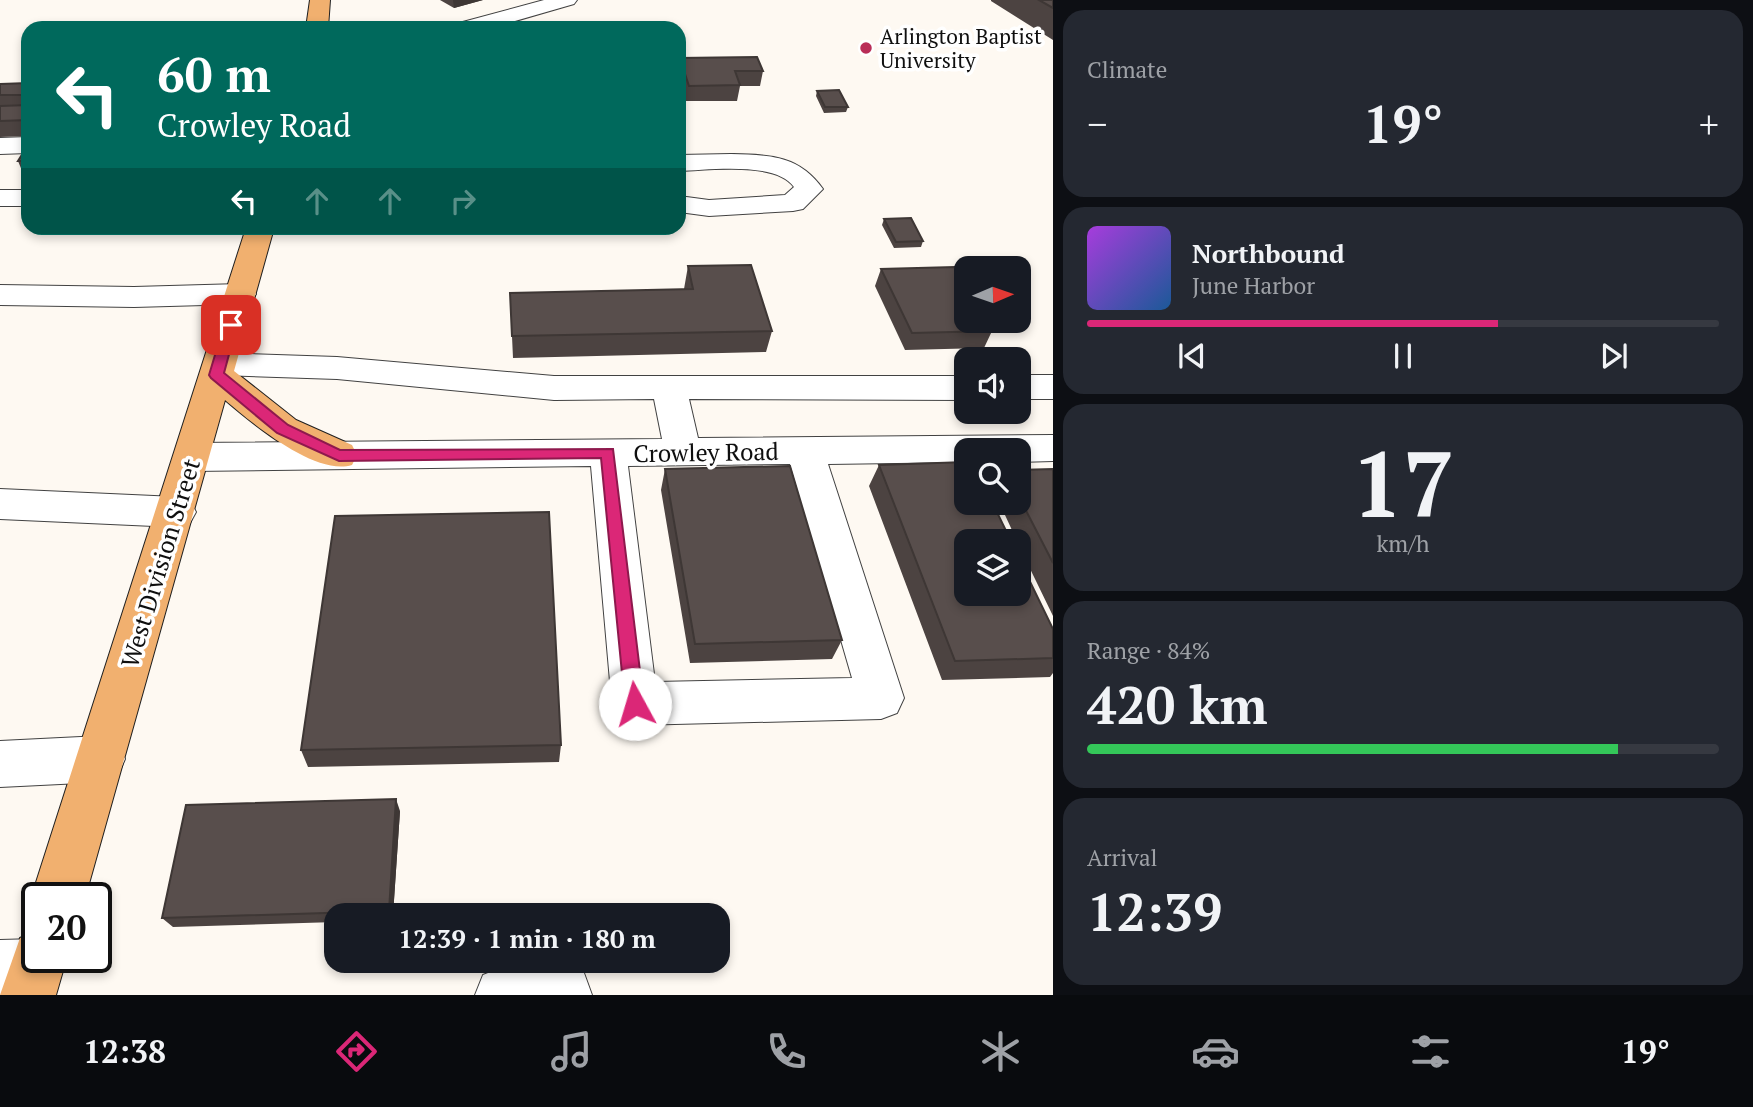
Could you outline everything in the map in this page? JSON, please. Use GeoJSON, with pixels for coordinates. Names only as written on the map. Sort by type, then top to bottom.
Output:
{"type":"FeatureCollection","features":[{"type":"Feature","properties":{"kind":"main road"},"geometry":{"type":"LineString","coordinates":[[318,21],[320,0]]}},
{"type":"Feature","properties":{"kind":"main road","name":"West Division Street"},"geometry":{"type":"LineString","coordinates":[[63,882],[258,235]]}},
{"type":"Feature","properties":{"kind":"main road"},"geometry":{"type":"LineString","coordinates":[[218,369],[283,429],[339,455]]}},
{"type":"Feature","properties":{"kind":"street"},"geometry":{"type":"LineString","coordinates":[[492,21],[567,0]]}},
{"type":"Feature","properties":{"kind":"street"},"geometry":{"type":"LineString","coordinates":[[0,146],[21,145]]}},
{"type":"Feature","properties":{"kind":"street"},"geometry":{"type":"LineString","coordinates":[[686,163],[773,164],[798,173],[806,180],[810,189],[793,203],[709,208],[686,205]]}},
{"type":"Feature","properties":{"kind":"street"},"geometry":{"type":"LineString","coordinates":[[0,198],[21,198]]}},
{"type":"Feature","properties":{"kind":"street"},"geometry":{"type":"LineString","coordinates":[[0,295],[134,297],[240,294]]}},
{"type":"Feature","properties":{"kind":"street"},"geometry":{"type":"LineString","coordinates":[[218,369],[337,368],[555,388],[954,388]]}},
{"type":"Feature","properties":{"kind":"street"},"geometry":{"type":"LineString","coordinates":[[669,387],[683,452]]}},
{"type":"Feature","properties":{"kind":"street"},"geometry":{"type":"LineString","coordinates":[[1031,387],[1053,387]]}},
{"type":"Feature","properties":{"kind":"street","name":"Crowley Road"},"geometry":{"type":"LineString","coordinates":[[192,457],[1053,448]]}},
{"type":"Feature","properties":{"kind":"street"},"geometry":{"type":"LineString","coordinates":[[608,453],[635,704],[881,698],[805,450]]}},
{"type":"Feature","properties":{"kind":"street"},"geometry":{"type":"LineString","coordinates":[[0,504],[176,512]]}},
{"type":"Feature","properties":{"kind":"street"},"geometry":{"type":"LineString","coordinates":[[0,764],[101,759]]}},
{"type":"Feature","properties":{"kind":"street"},"geometry":{"type":"LineString","coordinates":[[503,995],[564,995]]}},
{"type":"Feature","properties":{"kind":"building"},"geometry":{"type":"Polygon","coordinates":[[[1039,0],[1053,0],[1053,8],[1039,0]]]}},
{"type":"Feature","properties":{"kind":"building"},"geometry":{"type":"Polygon","coordinates":[[[757,57],[763,71],[735,71],[740,85],[689,86],[686,58],[757,57]]]}},
{"type":"Feature","properties":{"kind":"building"},"geometry":{"type":"Polygon","coordinates":[[[21,83],[21,95],[0,95],[0,84],[21,83]]]}},
{"type":"Feature","properties":{"kind":"building"},"geometry":{"type":"Polygon","coordinates":[[[839,90],[848,107],[825,107],[817,91],[839,90]]]}},
{"type":"Feature","properties":{"kind":"building"},"geometry":{"type":"Polygon","coordinates":[[[21,105],[21,120],[0,121],[0,106],[21,105]]]}},
{"type":"Feature","properties":{"kind":"building"},"geometry":{"type":"Polygon","coordinates":[[[911,218],[923,241],[896,242],[884,219],[911,218]]]}},
{"type":"Feature","properties":{"kind":"building"},"geometry":{"type":"Polygon","coordinates":[[[751,265],[772,331],[512,336],[510,293],[693,289],[688,266],[751,265]]]}},
{"type":"Feature","properties":{"kind":"building"},"geometry":{"type":"Polygon","coordinates":[[[954,267],[954,332],[912,333],[881,269],[954,267]]]}},
{"type":"Feature","properties":{"kind":"building"},"geometry":{"type":"Polygon","coordinates":[[[954,462],[954,515],[998,515],[1005,529],[954,529],[954,606],[1031,606],[1031,584],[1053,629],[1053,658],[955,661],[879,465],[954,462]]]}},
{"type":"Feature","properties":{"kind":"building"},"geometry":{"type":"Polygon","coordinates":[[[790,466],[842,640],[695,644],[665,469],[790,466]]]}},
{"type":"Feature","properties":{"kind":"building"},"geometry":{"type":"Polygon","coordinates":[[[1053,469],[1053,563],[1028,515],[1031,515],[1031,470],[1053,469]]]}},
{"type":"Feature","properties":{"kind":"building"},"geometry":{"type":"Polygon","coordinates":[[[549,512],[561,745],[301,750],[335,516],[549,512]]]}},
{"type":"Feature","properties":{"kind":"building"},"geometry":{"type":"Polygon","coordinates":[[[396,799],[390,903],[324,903],[324,913],[162,918],[186,805],[396,799]]]}},
{"type":"Feature","properties":{"kind":"place","name":"Arlington Baptist University"},"geometry":{"type":"Point","coordinates":[866,48]}},
{"type":"Feature","properties":{"kind":"route"},"geometry":{"type":"LineString","coordinates":[[231,325],[216,375],[283,429],[339,455],[608,453],[635,704]]}}]}
